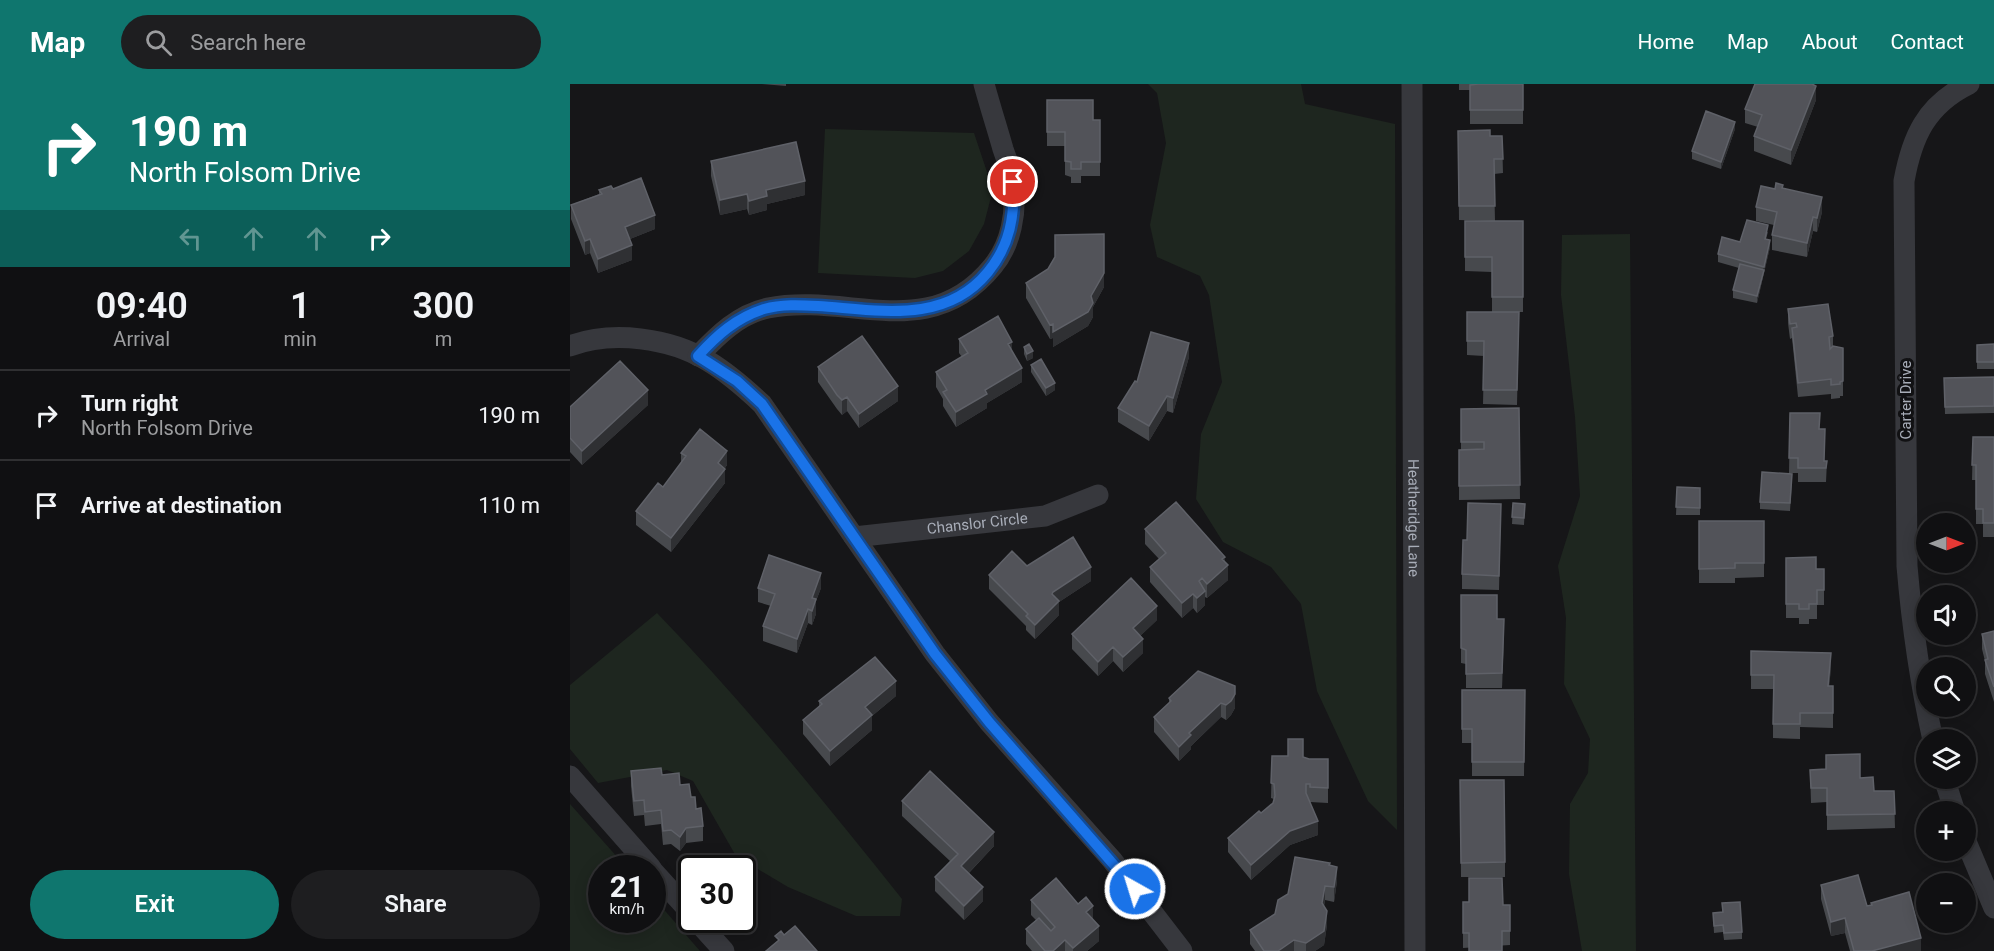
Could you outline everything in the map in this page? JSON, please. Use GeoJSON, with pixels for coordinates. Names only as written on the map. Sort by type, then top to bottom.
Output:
{"type":"FeatureCollection","features":[{"type":"Feature","properties":{"kind":"street"},"geometry":{"type":"LineString","coordinates":[[698,356],[719,333],[741,319],[765,309],[792,305],[911,312],[937,307],[961,296],[981,280],[999,259],[1010,234],[1015,207],[1013,182],[984,84]]}},
{"type":"Feature","properties":{"kind":"street","name":"Heatheridge Lane"},"geometry":{"type":"LineString","coordinates":[[1412,84],[1415,951]]}},
{"type":"Feature","properties":{"kind":"street","name":"Carter Drive"},"geometry":{"type":"LineString","coordinates":[[1931,729],[1912,630],[1907,566],[1904,182],[1909,152],[1921,127],[1936,107],[1956,90],[1968,84]]}},
{"type":"Feature","properties":{"kind":"street"},"geometry":{"type":"LineString","coordinates":[[570,346],[608,338],[641,339],[671,345],[698,356],[737,381],[762,404],[935,654],[989,722],[1112,860],[1182,951]]}},
{"type":"Feature","properties":{"kind":"street","name":"Chanslor Circle"},"geometry":{"type":"LineString","coordinates":[[854,537],[1045,516],[1098,495]]}},
{"type":"Feature","properties":{"kind":"street"},"geometry":{"type":"LineString","coordinates":[[570,776],[640,855]]}},
{"type":"Feature","properties":{"kind":"street"},"geometry":{"type":"LineString","coordinates":[[1974,861],[1994,908]]}},
{"type":"Feature","properties":{"kind":"street"},"geometry":{"type":"LineString","coordinates":[[666,885],[678,898]]}},
{"type":"Feature","properties":{"kind":"street"},"geometry":{"type":"LineString","coordinates":[[708,933],[724,951]]}},
{"type":"Feature","properties":{"kind":"shaded area"},"geometry":{"type":"Polygon","coordinates":[[[1148,84],[1301,84],[1305,104],[1395,124],[1397,830],[1368,801],[1317,691],[1301,604],[1271,567],[1223,542],[1196,499],[1201,434],[1222,382],[1209,295],[1200,276],[1157,257],[1150,225],[1166,143],[1157,93],[1148,84]]]}},
{"type":"Feature","properties":{"kind":"shaded area"},"geometry":{"type":"Polygon","coordinates":[[[825,129],[974,133],[987,172],[991,197],[984,224],[969,251],[943,271],[915,278],[818,273],[825,129]]]}},
{"type":"Feature","properties":{"kind":"shaded area"},"geometry":{"type":"Polygon","coordinates":[[[1630,234],[1636,951],[1582,951],[1569,874],[1570,804],[1588,773],[1590,739],[1564,684],[1566,618],[1558,566],[1580,496],[1575,417],[1561,295],[1562,235],[1630,234]]]}},
{"type":"Feature","properties":{"kind":"shaded area"},"geometry":{"type":"Polygon","coordinates":[[[657,613],[752,717],[873,862],[902,899],[900,916],[856,916],[788,887],[756,868],[756,855],[735,855],[693,781],[667,770],[598,783],[570,749],[570,685],[657,613]]]}},
{"type":"Feature","properties":{"kind":"shaded area"},"geometry":{"type":"Polygon","coordinates":[[[570,804],[615,855],[588,855],[588,933],[666,933],[666,912],[678,926],[678,933],[684,933],[700,951],[570,951],[570,804]]]}},
{"type":"Feature","properties":{"kind":"building"},"geometry":{"type":"Polygon","coordinates":[[[1523,84],[1523,110],[1470,110],[1470,85],[1523,84]]]}},
{"type":"Feature","properties":{"kind":"building"},"geometry":{"type":"Polygon","coordinates":[[[1755,84],[1812,84],[1816,86],[1791,150],[1754,136],[1762,115],[1745,109],[1755,84]]]}},
{"type":"Feature","properties":{"kind":"building"},"geometry":{"type":"Polygon","coordinates":[[[1047,100],[1093,100],[1093,120],[1100,120],[1100,162],[1081,162],[1081,169],[1071,169],[1071,162],[1065,161],[1065,132],[1047,132],[1047,100]]]}},
{"type":"Feature","properties":{"kind":"building"},"geometry":{"type":"Polygon","coordinates":[[[1706,111],[1735,122],[1721,162],[1692,151],[1706,111]]]}},
{"type":"Feature","properties":{"kind":"building"},"geometry":{"type":"Polygon","coordinates":[[[1490,130],[1490,136],[1502,136],[1503,159],[1494,159],[1495,206],[1459,206],[1458,131],[1490,130]]]}},
{"type":"Feature","properties":{"kind":"building"},"geometry":{"type":"Polygon","coordinates":[[[796,142],[805,181],[766,190],[767,196],[749,201],[747,194],[720,200],[711,161],[796,142]]]}},
{"type":"Feature","properties":{"kind":"building"},"geometry":{"type":"Polygon","coordinates":[[[641,178],[655,215],[625,227],[632,245],[598,259],[590,239],[585,241],[571,205],[602,194],[599,190],[611,186],[613,189],[641,178]]]}},
{"type":"Feature","properties":{"kind":"building"},"geometry":{"type":"Polygon","coordinates":[[[1776,183],[1783,185],[1782,188],[1822,197],[1817,218],[1813,217],[1807,243],[1772,235],[1777,212],[1756,207],[1761,186],[1775,189],[1776,183]]]}},
{"type":"Feature","properties":{"kind":"building"},"geometry":{"type":"Polygon","coordinates":[[[1747,220],[1768,225],[1765,239],[1770,240],[1764,267],[1718,254],[1722,237],[1740,242],[1747,220]]]}},
{"type":"Feature","properties":{"kind":"building"},"geometry":{"type":"Polygon","coordinates":[[[1465,221],[1523,221],[1523,297],[1492,297],[1492,257],[1465,257],[1465,221]]]}},
{"type":"Feature","properties":{"kind":"building"},"geometry":{"type":"Polygon","coordinates":[[[1104,234],[1104,273],[1091,296],[1093,303],[1088,312],[1053,332],[1053,324],[1050,325],[1026,283],[1048,269],[1055,257],[1055,235],[1104,234]]]}},
{"type":"Feature","properties":{"kind":"building"},"geometry":{"type":"Polygon","coordinates":[[[1740,264],[1764,270],[1757,296],[1733,290],[1740,264]]]}},
{"type":"Feature","properties":{"kind":"building"},"geometry":{"type":"Polygon","coordinates":[[[1828,304],[1833,336],[1829,337],[1830,349],[1833,346],[1843,348],[1843,381],[1840,384],[1831,385],[1831,379],[1798,383],[1792,328],[1797,327],[1796,323],[1790,324],[1788,309],[1828,304]]]}},
{"type":"Feature","properties":{"kind":"building"},"geometry":{"type":"Polygon","coordinates":[[[1467,312],[1519,312],[1517,390],[1483,390],[1484,341],[1467,341],[1467,312]]]}},
{"type":"Feature","properties":{"kind":"building"},"geometry":{"type":"Polygon","coordinates":[[[998,316],[1012,342],[1008,344],[1022,368],[985,390],[987,394],[956,412],[943,392],[947,390],[936,372],[968,353],[959,339],[998,316]]]}},
{"type":"Feature","properties":{"kind":"building"},"geometry":{"type":"Polygon","coordinates":[[[1151,332],[1189,343],[1173,398],[1167,396],[1149,426],[1118,408],[1135,381],[1137,382],[1151,332]]]}},
{"type":"Feature","properties":{"kind":"building"},"geometry":{"type":"Polygon","coordinates":[[[862,336],[898,386],[859,414],[847,397],[842,400],[837,395],[818,367],[862,336]]]}},
{"type":"Feature","properties":{"kind":"building"},"geometry":{"type":"Polygon","coordinates":[[[1029,344],[1033,351],[1027,354],[1024,347],[1029,344]]]}},
{"type":"Feature","properties":{"kind":"building"},"geometry":{"type":"Polygon","coordinates":[[[1994,344],[1994,362],[1977,362],[1977,345],[1994,344]]]}},
{"type":"Feature","properties":{"kind":"building"},"geometry":{"type":"Polygon","coordinates":[[[1041,359],[1055,383],[1046,388],[1031,365],[1041,359]]]}},
{"type":"Feature","properties":{"kind":"building"},"geometry":{"type":"Polygon","coordinates":[[[620,361],[648,390],[582,451],[570,438],[570,407],[620,361]]]}},
{"type":"Feature","properties":{"kind":"building"},"geometry":{"type":"Polygon","coordinates":[[[1994,377],[1994,406],[1945,407],[1944,378],[1994,377]]]}},
{"type":"Feature","properties":{"kind":"building"},"geometry":{"type":"Polygon","coordinates":[[[1519,408],[1520,485],[1459,486],[1459,450],[1484,449],[1484,442],[1461,442],[1461,409],[1519,408]]]}},
{"type":"Feature","properties":{"kind":"building"},"geometry":{"type":"Polygon","coordinates":[[[1790,413],[1820,413],[1819,429],[1825,429],[1824,461],[1827,461],[1826,468],[1798,468],[1798,458],[1789,458],[1790,413]]]}},
{"type":"Feature","properties":{"kind":"building"},"geometry":{"type":"Polygon","coordinates":[[[700,429],[727,451],[718,463],[725,469],[671,538],[636,511],[658,483],[663,487],[686,456],[681,453],[700,429]]]}},
{"type":"Feature","properties":{"kind":"building"},"geometry":{"type":"Polygon","coordinates":[[[1973,437],[1994,437],[1994,523],[1983,523],[1983,509],[1976,509],[1976,465],[1972,465],[1973,437]]]}},
{"type":"Feature","properties":{"kind":"building"},"geometry":{"type":"Polygon","coordinates":[[[1762,472],[1792,474],[1790,503],[1760,502],[1762,472]]]}},
{"type":"Feature","properties":{"kind":"building"},"geometry":{"type":"Polygon","coordinates":[[[1677,487],[1700,488],[1700,508],[1676,507],[1677,487]]]}},
{"type":"Feature","properties":{"kind":"building"},"geometry":{"type":"Polygon","coordinates":[[[1176,502],[1225,557],[1222,559],[1228,565],[1207,584],[1202,578],[1199,581],[1205,591],[1197,598],[1193,594],[1182,603],[1150,567],[1166,553],[1145,529],[1176,502]]]}},
{"type":"Feature","properties":{"kind":"building"},"geometry":{"type":"Polygon","coordinates":[[[1468,503],[1501,504],[1499,576],[1462,574],[1463,540],[1467,540],[1468,503]]]}},
{"type":"Feature","properties":{"kind":"building"},"geometry":{"type":"Polygon","coordinates":[[[1513,503],[1525,504],[1524,518],[1512,517],[1513,503]]]}},
{"type":"Feature","properties":{"kind":"building"},"geometry":{"type":"Polygon","coordinates":[[[1699,521],[1764,521],[1764,563],[1735,563],[1735,568],[1699,569],[1699,521]]]}},
{"type":"Feature","properties":{"kind":"building"},"geometry":{"type":"Polygon","coordinates":[[[1073,537],[1091,567],[1053,592],[1052,594],[1059,601],[1035,625],[1026,616],[1028,614],[989,575],[1012,551],[1027,566],[1073,537]]]}},
{"type":"Feature","properties":{"kind":"building"},"geometry":{"type":"Polygon","coordinates":[[[769,555],[821,573],[812,598],[816,599],[812,611],[808,609],[797,639],[763,626],[775,594],[758,588],[769,555]]]}},
{"type":"Feature","properties":{"kind":"building"},"geometry":{"type":"Polygon","coordinates":[[[1816,557],[1816,569],[1824,569],[1824,590],[1817,590],[1817,604],[1809,604],[1809,609],[1799,609],[1799,604],[1786,604],[1786,558],[1816,557]]]}},
{"type":"Feature","properties":{"kind":"building"},"geometry":{"type":"Polygon","coordinates":[[[1131,578],[1157,606],[1133,628],[1143,639],[1123,657],[1113,647],[1098,662],[1072,634],[1131,578]]]}},
{"type":"Feature","properties":{"kind":"building"},"geometry":{"type":"Polygon","coordinates":[[[1461,595],[1497,595],[1497,619],[1504,619],[1502,673],[1466,674],[1466,650],[1461,648],[1461,595]]]}},
{"type":"Feature","properties":{"kind":"building"},"geometry":{"type":"Polygon","coordinates":[[[1994,631],[1994,687],[1985,660],[1988,659],[1982,634],[1994,631]]]}},
{"type":"Feature","properties":{"kind":"building"},"geometry":{"type":"Polygon","coordinates":[[[1751,651],[1831,653],[1828,686],[1833,686],[1833,713],[1800,713],[1800,724],[1773,724],[1774,675],[1751,675],[1751,651]]]}},
{"type":"Feature","properties":{"kind":"building"},"geometry":{"type":"Polygon","coordinates":[[[875,657],[896,681],[865,707],[872,715],[830,751],[803,720],[822,704],[819,701],[875,657]]]}},
{"type":"Feature","properties":{"kind":"building"},"geometry":{"type":"Polygon","coordinates":[[[1198,671],[1235,686],[1235,694],[1231,701],[1226,705],[1221,703],[1189,733],[1191,735],[1179,747],[1154,717],[1171,701],[1169,698],[1198,671]]]}},
{"type":"Feature","properties":{"kind":"building"},"geometry":{"type":"Polygon","coordinates":[[[1462,690],[1525,690],[1524,762],[1472,762],[1472,729],[1462,729],[1462,690]]]}},
{"type":"Feature","properties":{"kind":"building"},"geometry":{"type":"Polygon","coordinates":[[[1288,739],[1303,739],[1303,757],[1328,759],[1328,788],[1310,787],[1310,784],[1306,784],[1306,793],[1318,821],[1290,831],[1251,865],[1228,838],[1259,811],[1261,813],[1273,803],[1275,796],[1274,784],[1271,783],[1272,756],[1288,756],[1288,739]]]}},
{"type":"Feature","properties":{"kind":"building"},"geometry":{"type":"Polygon","coordinates":[[[1860,754],[1860,778],[1873,777],[1874,791],[1894,791],[1895,814],[1827,815],[1827,788],[1811,788],[1810,770],[1826,769],[1826,755],[1860,754]]]}},
{"type":"Feature","properties":{"kind":"building"},"geometry":{"type":"Polygon","coordinates":[[[661,768],[662,775],[679,773],[680,785],[689,784],[691,797],[695,797],[696,809],[701,808],[703,826],[686,828],[680,837],[671,830],[663,831],[661,810],[645,812],[644,800],[634,801],[631,771],[661,768]]]}},
{"type":"Feature","properties":{"kind":"building"},"geometry":{"type":"Polygon","coordinates":[[[930,771],[994,832],[961,866],[983,887],[964,906],[935,877],[958,854],[902,801],[930,771]]]}},
{"type":"Feature","properties":{"kind":"building"},"geometry":{"type":"Polygon","coordinates":[[[1460,780],[1504,780],[1505,862],[1461,863],[1460,780]]]}},
{"type":"Feature","properties":{"kind":"building"},"geometry":{"type":"Polygon","coordinates":[[[1295,857],[1330,863],[1329,865],[1337,867],[1334,887],[1325,886],[1322,903],[1327,911],[1324,931],[1306,943],[1294,940],[1278,951],[1264,951],[1250,930],[1275,914],[1278,900],[1288,894],[1295,857]]]}},
{"type":"Feature","properties":{"kind":"building"},"geometry":{"type":"Polygon","coordinates":[[[1858,875],[1867,906],[1909,892],[1916,919],[1916,933],[1920,933],[1921,938],[1872,951],[1854,951],[1845,918],[1831,922],[1821,885],[1858,875]]]}},
{"type":"Feature","properties":{"kind":"building"},"geometry":{"type":"Polygon","coordinates":[[[1056,878],[1078,904],[1086,897],[1093,906],[1086,912],[1099,926],[1073,948],[1065,940],[1053,951],[1045,951],[1026,929],[1039,918],[1051,931],[1055,927],[1031,900],[1056,878]]]}},
{"type":"Feature","properties":{"kind":"building"},"geometry":{"type":"Polygon","coordinates":[[[1469,878],[1502,878],[1503,905],[1510,905],[1510,931],[1502,931],[1502,951],[1469,951],[1469,933],[1463,933],[1463,902],[1469,902],[1469,878]]]}},
{"type":"Feature","properties":{"kind":"building"},"geometry":{"type":"Polygon","coordinates":[[[1740,902],[1742,932],[1724,933],[1723,925],[1714,926],[1713,913],[1723,912],[1722,903],[1740,902]]]}},
{"type":"Feature","properties":{"kind":"building"},"geometry":{"type":"Polygon","coordinates":[[[795,926],[817,951],[766,951],[779,940],[775,936],[781,931],[784,935],[795,926]]]}},
{"type":"Feature","properties":{"kind":"route"},"geometry":{"type":"LineString","coordinates":[[1013,182],[1015,207],[1010,234],[999,259],[981,280],[961,296],[937,307],[911,312],[792,305],[765,309],[741,319],[719,333],[698,356],[737,381],[762,404],[935,654],[989,722],[1135,889]]}}]}
